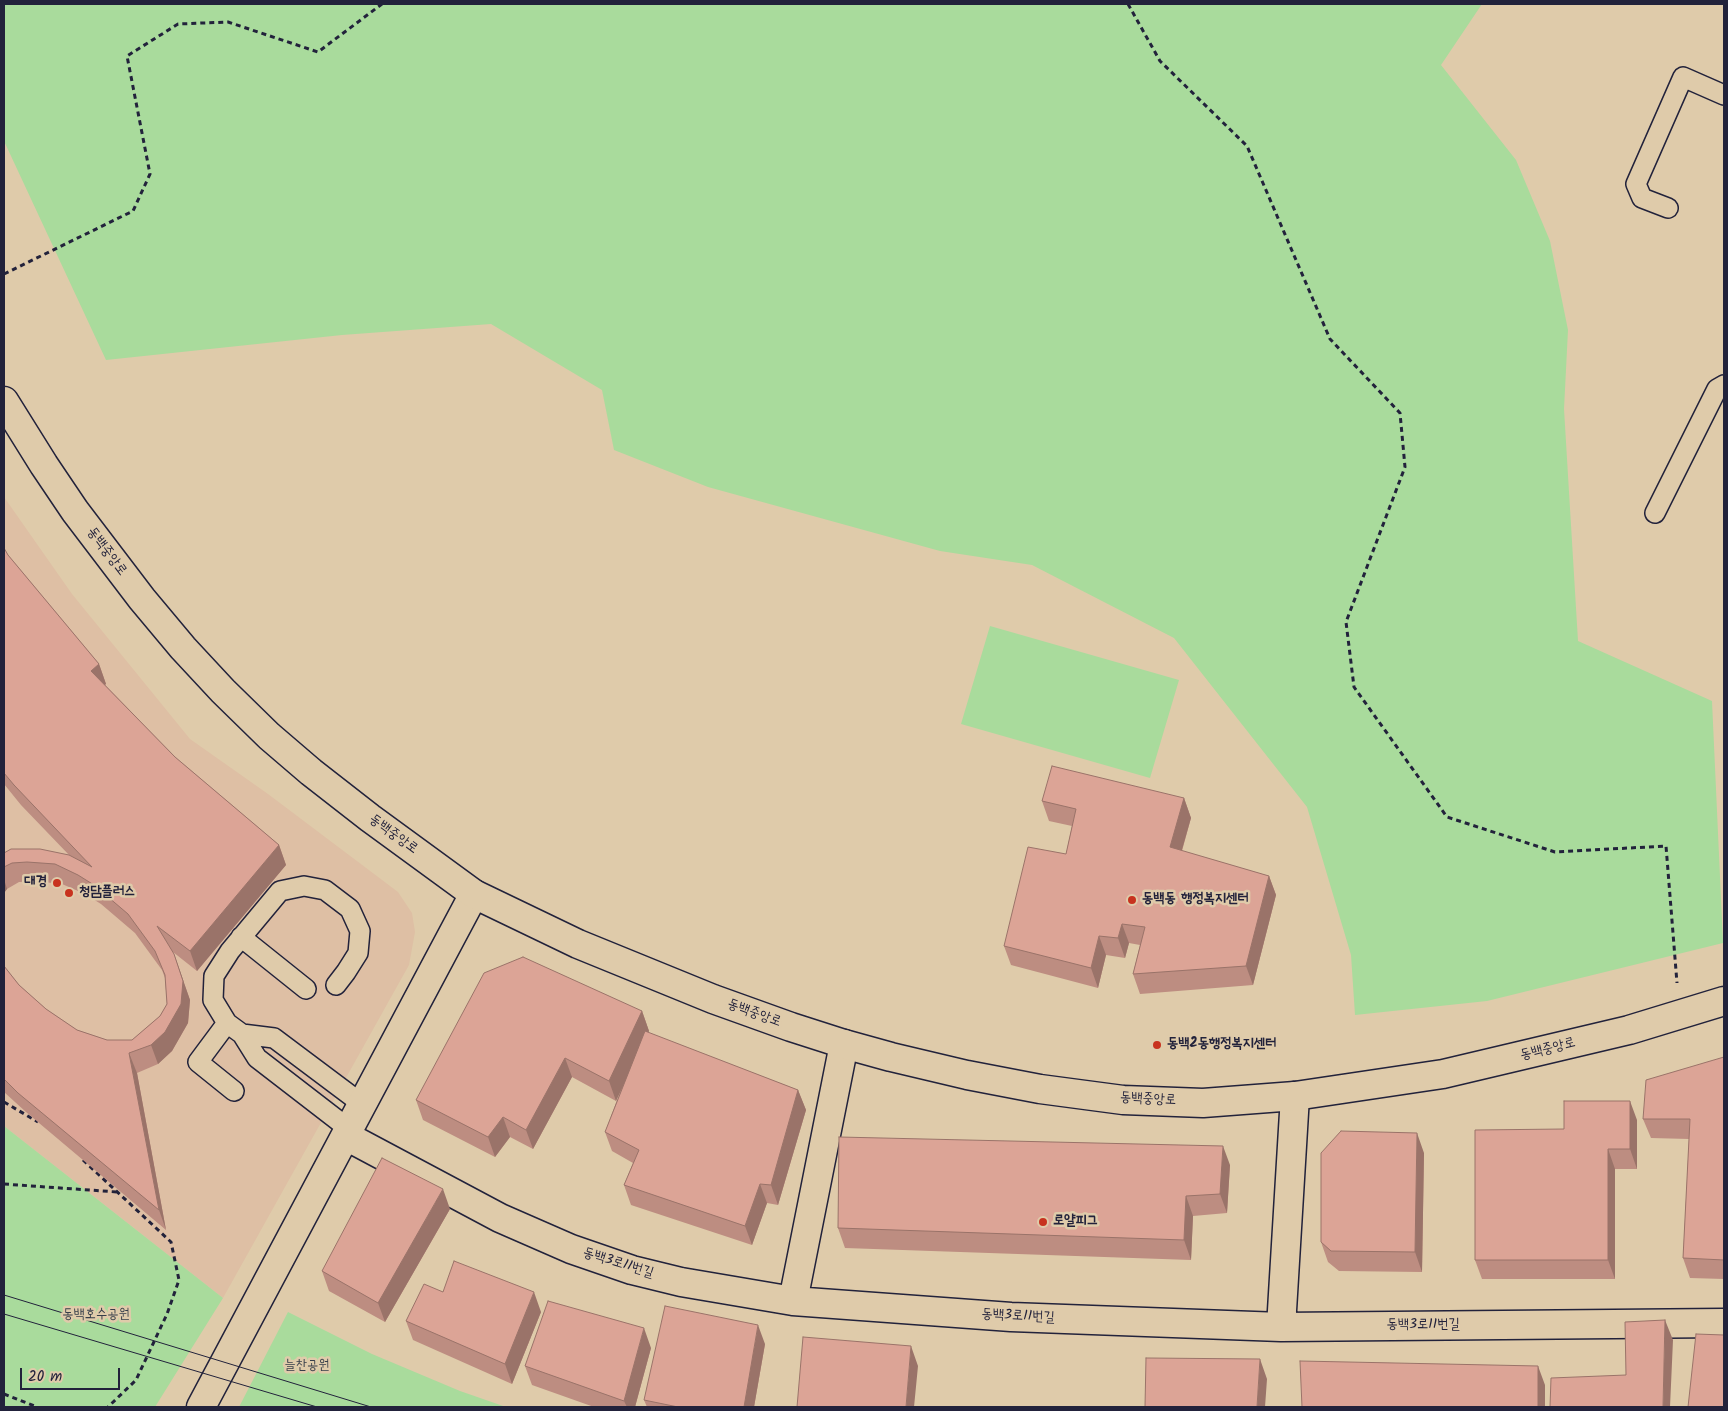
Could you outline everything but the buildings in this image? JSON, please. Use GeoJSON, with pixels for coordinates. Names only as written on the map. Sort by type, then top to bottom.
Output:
{"type":"FeatureCollection","features":[{"type":"Feature","properties":{"kind":"street","name":"동백중앙로"},"geometry":{"type":"LineString","coordinates":[[4,401],[44,465],[112,561],[177,641],[269,736],[312,772],[370,818],[474,894],[578,944],[791,1027],[844,1044],[986,1079],[1040,1089],[1123,1100],[1203,1102],[1295,1096],[1443,1074],[1610,1034],[1724,1002]]}},
{"type":"Feature","properties":{"kind":"street"},"geometry":{"type":"LineString","coordinates":[[201,1407],[474,894]]}},
{"type":"Feature","properties":{"kind":"street"},"geometry":{"type":"LineString","coordinates":[[793,1300],[844,1044]]}},
{"type":"Feature","properties":{"kind":"street"},"geometry":{"type":"LineString","coordinates":[[1281,1327],[1295,1096]]}},
{"type":"Feature","properties":{"kind":"street","name":"동백3로11번길"},"geometry":{"type":"LineString","coordinates":[[347,1132],[500,1218],[571,1249],[632,1270],[681,1282],[793,1300],[1011,1318],[1281,1327],[1724,1323]]}},
{"type":"Feature","properties":{"kind":"lane"},"geometry":{"type":"LineString","coordinates":[[1668,208],[1642,198],[1636,184],[1683,77],[1724,95]]}},
{"type":"Feature","properties":{"kind":"lane"},"geometry":{"type":"LineString","coordinates":[[1655,513],[1717,389],[1724,385]]}},
{"type":"Feature","properties":{"kind":"lane"},"geometry":{"type":"LineString","coordinates":[[336,985],[358,953],[360,931],[350,909],[325,890],[304,886],[280,891],[241,937],[214,976],[213,1000],[227,1023],[242,1034],[256,1058],[347,1132]]}},
{"type":"Feature","properties":{"kind":"lane"},"geometry":{"type":"LineString","coordinates":[[241,937],[306,989]]}},
{"type":"Feature","properties":{"kind":"lane"},"geometry":{"type":"LineString","coordinates":[[227,1023],[198,1062],[234,1091]]}},
{"type":"Feature","properties":{"kind":"lane"},"geometry":{"type":"LineString","coordinates":[[242,1034],[274,1038],[362,1104]]}},
{"type":"Feature","properties":{"kind":"path"},"geometry":{"type":"LineString","coordinates":[[4,274],[133,211],[150,174],[127,56],[178,24],[228,22],[318,52],[382,4]]}},
{"type":"Feature","properties":{"kind":"path"},"geometry":{"type":"LineString","coordinates":[[1128,4],[1160,61],[1246,146],[1330,338],[1400,414],[1406,467],[1346,622],[1354,687],[1447,817],[1555,852],[1666,846],[1680,1014]]}},
{"type":"Feature","properties":{"kind":"path"},"geometry":{"type":"LineString","coordinates":[[4,1102],[42,1123],[30,1110]]}},
{"type":"Feature","properties":{"kind":"path"},"geometry":{"type":"LineString","coordinates":[[76,1154],[171,1242],[179,1280],[167,1314],[136,1380],[108,1407]]}},
{"type":"Feature","properties":{"kind":"path"},"geometry":{"type":"LineString","coordinates":[[4,1184],[117,1192]]}},
{"type":"Feature","properties":{"kind":"path"},"geometry":{"type":"LineString","coordinates":[[4,1394],[37,1407]]}},
{"type":"Feature","properties":{"kind":"shaded area"},"geometry":{"type":"Polygon","coordinates":[[[4,497],[72,594],[190,739],[268,794],[398,892],[412,913],[415,932],[409,965],[223,1298],[4,1126],[4,497]]]}},
{"type":"Feature","properties":{"kind":"green space"},"geometry":{"type":"Polygon","coordinates":[[[4,4],[1482,4],[1441,65],[1516,160],[1550,241],[1568,330],[1564,409],[1578,641],[1712,701],[1723,943],[1487,1001],[1355,1015],[1351,955],[1307,807],[1174,638],[1032,565],[940,551],[708,487],[614,450],[602,390],[491,324],[342,335],[106,360],[4,141],[4,4]]]}},
{"type":"Feature","properties":{"kind":"green space"},"geometry":{"type":"Polygon","coordinates":[[[990,626],[1179,680],[1150,778],[961,724],[990,626]]]}},
{"type":"Feature","properties":{"kind":"green space","name":"동백호수공원"},"geometry":{"type":"Polygon","coordinates":[[[4,1126],[223,1298],[155,1407],[4,1407],[4,1126]]]}},
{"type":"Feature","properties":{"kind":"green space","name":"늘찬공원"},"geometry":{"type":"Polygon","coordinates":[[[288,1312],[372,1354],[460,1391],[506,1407],[239,1407],[288,1312]]]}},
{"type":"Feature","properties":{"kind":"tram line"},"geometry":{"type":"LineString","coordinates":[[4,1295],[371,1407]]}},
{"type":"Feature","properties":{"kind":"tram line"},"geometry":{"type":"LineString","coordinates":[[4,1314],[317,1407]]}},
{"type":"Feature","properties":{"kind":"place","name":"대경"},"geometry":{"type":"Point","coordinates":[57,883]}},
{"type":"Feature","properties":{"kind":"place","name":"청담플러스"},"geometry":{"type":"Point","coordinates":[69,893]}},
{"type":"Feature","properties":{"kind":"place","name":"동백동 행정복지센터"},"geometry":{"type":"Point","coordinates":[1132,900]}},
{"type":"Feature","properties":{"kind":"place","name":"동백2동행정복지센터"},"geometry":{"type":"Point","coordinates":[1157,1045]}},
{"type":"Feature","properties":{"kind":"place","name":"로얄피그"},"geometry":{"type":"Point","coordinates":[1043,1222]}}]}
